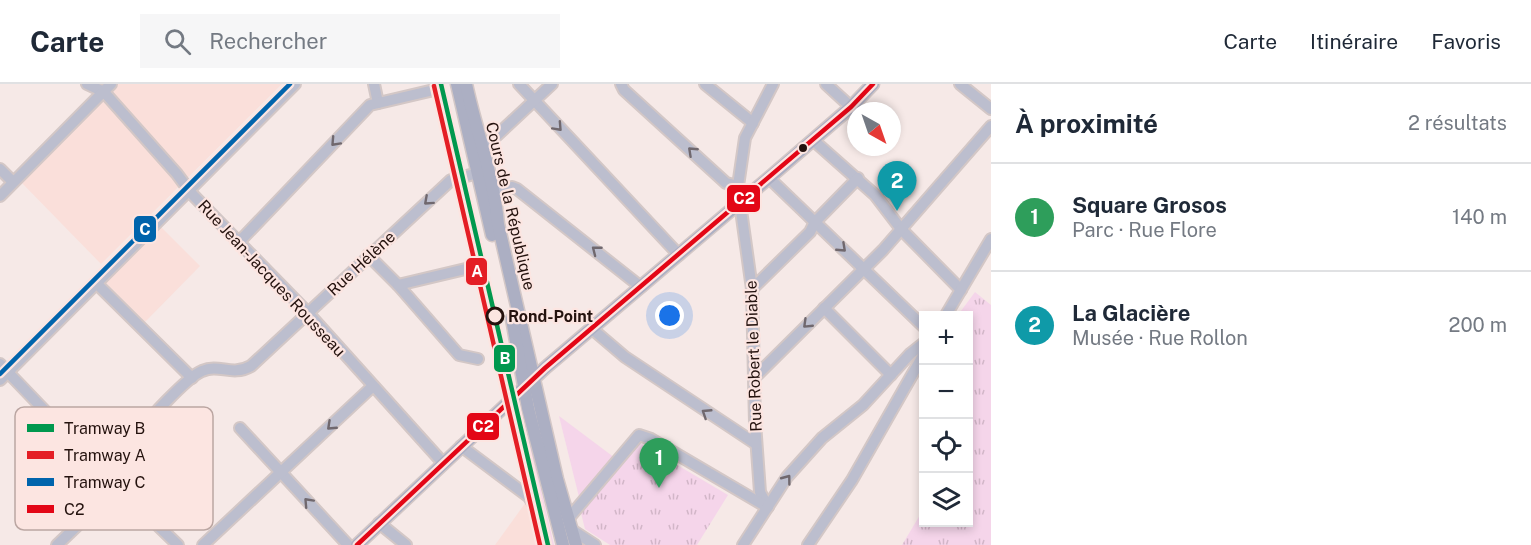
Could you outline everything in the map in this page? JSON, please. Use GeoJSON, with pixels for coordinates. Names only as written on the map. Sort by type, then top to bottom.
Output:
{"type":"FeatureCollection","features":[{"type":"Feature","properties":{"kind":"main road","name":"Cours de la République"},"geometry":{"type":"LineString","coordinates":[[457,84],[479,152],[478,173],[488,192]]}},
{"type":"Feature","properties":{"kind":"main road","name":"Cours de la République"},"geometry":{"type":"LineString","coordinates":[[466,84],[511,312],[576,545]]}},
{"type":"Feature","properties":{"kind":"main road"},"geometry":{"type":"LineString","coordinates":[[855,102],[873,84]]}},
{"type":"Feature","properties":{"kind":"main road"},"geometry":{"type":"LineString","coordinates":[[357,545],[529,383],[847,110]]}},
{"type":"Feature","properties":{"kind":"main road","name":"Cours de la République"},"geometry":{"type":"LineString","coordinates":[[529,383],[528,408],[563,545]]}},
{"type":"Feature","properties":{"kind":"street","name":"Rue Jean-Jacques Rousseau"},"geometry":{"type":"LineString","coordinates":[[87,84],[104,87],[189,190],[308,313],[443,463]]}},
{"type":"Feature","properties":{"kind":"street"},"geometry":{"type":"LineString","coordinates":[[38,407],[3,372],[96,283],[294,84]]}},
{"type":"Feature","properties":{"kind":"street"},"geometry":{"type":"LineString","coordinates":[[374,84],[378,103]]}},
{"type":"Feature","properties":{"kind":"street"},"geometry":{"type":"LineString","coordinates":[[519,84],[679,255]]}},
{"type":"Feature","properties":{"kind":"street"},"geometry":{"type":"LineString","coordinates":[[479,152],[552,84]]}},
{"type":"Feature","properties":{"kind":"street"},"geometry":{"type":"LineString","coordinates":[[621,84],[624,90],[726,183],[738,186]]}},
{"type":"Feature","properties":{"kind":"street"},"geometry":{"type":"LineString","coordinates":[[705,84],[753,123]]}},
{"type":"Feature","properties":{"kind":"street"},"geometry":{"type":"LineString","coordinates":[[743,200],[738,186],[745,138],[773,84]]}},
{"type":"Feature","properties":{"kind":"street"},"geometry":{"type":"LineString","coordinates":[[826,84],[847,102]]}},
{"type":"Feature","properties":{"kind":"street"},"geometry":{"type":"LineString","coordinates":[[960,84],[991,109]]}},
{"type":"Feature","properties":{"kind":"street"},"geometry":{"type":"LineString","coordinates":[[0,196],[104,87]]}},
{"type":"Feature","properties":{"kind":"street"},"geometry":{"type":"LineString","coordinates":[[239,242],[370,105],[434,90]]}},
{"type":"Feature","properties":{"kind":"street"},"geometry":{"type":"LineString","coordinates":[[755,377],[864,269],[991,126]]}},
{"type":"Feature","properties":{"kind":"street"},"geometry":{"type":"LineString","coordinates":[[813,140],[875,195],[901,229],[961,290]]}},
{"type":"Feature","properties":{"kind":"street"},"geometry":{"type":"LineString","coordinates":[[0,169],[14,182]]}},
{"type":"Feature","properties":{"kind":"street","name":"Rue Hélène"},"geometry":{"type":"LineString","coordinates":[[192,378],[199,372],[212,367],[235,372],[251,366],[451,180],[478,173]]}},
{"type":"Feature","properties":{"kind":"street"},"geometry":{"type":"LineString","coordinates":[[770,178],[919,322]]}},
{"type":"Feature","properties":{"kind":"street"},"geometry":{"type":"LineString","coordinates":[[752,289],[810,232],[815,222],[858,178]]}},
{"type":"Feature","properties":{"kind":"street"},"geometry":{"type":"LineString","coordinates":[[488,192],[512,187],[517,189],[641,287]]}},
{"type":"Feature","properties":{"kind":"street","name":"Rue Robert le Diable"},"geometry":{"type":"LineString","coordinates":[[743,200],[752,289],[756,444],[760,492],[768,507]]}},
{"type":"Feature","properties":{"kind":"street"},"geometry":{"type":"LineString","coordinates":[[948,311],[991,239]]}},
{"type":"Feature","properties":{"kind":"street"},"geometry":{"type":"LineString","coordinates":[[368,255],[398,285],[459,355],[478,359]]}},
{"type":"Feature","properties":{"kind":"street"},"geometry":{"type":"LineString","coordinates":[[398,285],[474,267]]}},
{"type":"Feature","properties":{"kind":"street"},"geometry":{"type":"LineString","coordinates":[[96,283],[192,378],[162,407]]}},
{"type":"Feature","properties":{"kind":"street"},"geometry":{"type":"LineString","coordinates":[[824,308],[891,375]]}},
{"type":"Feature","properties":{"kind":"street"},"geometry":{"type":"LineString","coordinates":[[591,328],[625,357],[756,444]]}},
{"type":"Feature","properties":{"kind":"street"},"geometry":{"type":"LineString","coordinates":[[743,545],[787,477],[822,438],[863,405],[919,347]]}},
{"type":"Feature","properties":{"kind":"street"},"geometry":{"type":"LineString","coordinates":[[808,545],[852,480],[919,363]]}},
{"type":"Feature","properties":{"kind":"street"},"geometry":{"type":"LineString","coordinates":[[203,545],[373,386]]}},
{"type":"Feature","properties":{"kind":"street"},"geometry":{"type":"LineString","coordinates":[[240,428],[348,545]]}},
{"type":"Feature","properties":{"kind":"street"},"geometry":{"type":"LineString","coordinates":[[595,545],[570,525],[639,435],[651,439],[768,507]]}},
{"type":"Feature","properties":{"kind":"street"},"geometry":{"type":"LineString","coordinates":[[461,446],[529,496],[534,505],[544,545]]}},
{"type":"Feature","properties":{"kind":"street"},"geometry":{"type":"LineString","coordinates":[[379,523],[406,545]]}},
{"type":"Feature","properties":{"kind":"street"},"geometry":{"type":"LineString","coordinates":[[57,545],[73,530]]}},
{"type":"Feature","properties":{"kind":"street"},"geometry":{"type":"LineString","coordinates":[[162,530],[178,545]]}},
{"type":"Feature","properties":{"kind":"shaded area"},"geometry":{"type":"Polygon","coordinates":[[[102,84],[282,84],[101,264],[20,181],[110,93],[102,84]]]}},
{"type":"Feature","properties":{"kind":"shaded area"},"geometry":{"type":"Polygon","coordinates":[[[160,226],[200,266],[145,322],[105,282],[160,226]]]}},
{"type":"Feature","properties":{"kind":"shaded area"},"geometry":{"type":"Polygon","coordinates":[[[526,502],[538,545],[495,545],[526,502]]]}},
{"type":"Feature","properties":{"kind":"green space"},"geometry":{"type":"Polygon","coordinates":[[[975,292],[991,305],[991,545],[902,545],[919,517],[919,527],[973,527],[973,311],[961,311],[975,292]]]}},
{"type":"Feature","properties":{"kind":"green space"},"geometry":{"type":"Polygon","coordinates":[[[559,416],[615,458],[580,501],[559,416]]]}},
{"type":"Feature","properties":{"kind":"green space"},"geometry":{"type":"Polygon","coordinates":[[[518,421],[525,422],[554,545],[547,545],[518,421]]]}},
{"type":"Feature","properties":{"kind":"green space"},"geometry":{"type":"Polygon","coordinates":[[[640,443],[728,495],[697,545],[610,545],[585,529],[581,513],[640,443]]]}},
{"type":"Feature","properties":{"kind":"tram line","name":"C"},"geometry":{"type":"LineString","coordinates":[[0,374],[290,84]]}},
{"type":"Feature","properties":{"kind":"tram line","name":"B"},"geometry":{"type":"LineString","coordinates":[[441,84],[548,545]]}},
{"type":"Feature","properties":{"kind":"tram line","name":"A"},"geometry":{"type":"LineString","coordinates":[[434,86],[540,545]]}},
{"type":"Feature","properties":{"kind":"transit line","name":"C2"},"geometry":{"type":"LineString","coordinates":[[357,545],[545,368],[851,107],[873,84]]}},
{"type":"Feature","properties":{"kind":"place","name":"La Glacière"},"geometry":{"type":"Point","coordinates":[897,211]}},
{"type":"Feature","properties":{"kind":"place","name":"Rond-Point"},"geometry":{"type":"Point","coordinates":[495,316]}},
{"type":"Feature","properties":{"kind":"place","name":"Square Grosos"},"geometry":{"type":"Point","coordinates":[659,488]}}]}
